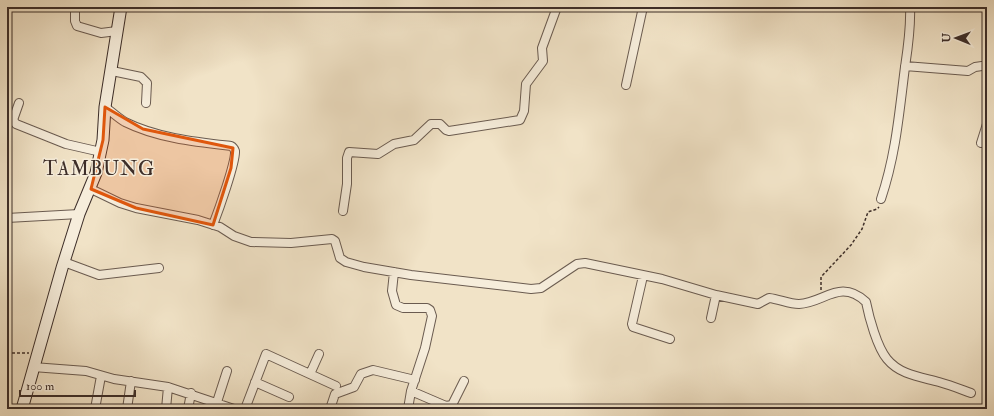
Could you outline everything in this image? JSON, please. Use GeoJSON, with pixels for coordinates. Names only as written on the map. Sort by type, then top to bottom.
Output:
{"type":"FeatureCollection","features":[{"type":"Feature","properties":{"kind":"main road"},"geometry":{"type":"LineString","coordinates":[[22,409],[63,265],[79,214],[91,189],[101,152],[105,107],[112,71],[121,7]]}},
{"type":"Feature","properties":{"kind":"street"},"geometry":{"type":"LineString","coordinates":[[343,211],[347,184],[347,158],[349,152],[378,154],[394,144],[414,140],[428,125],[433,123],[443,125],[447,131],[520,120],[524,111],[526,84],[542,61],[542,48],[557,7]]}},
{"type":"Feature","properties":{"kind":"street"},"geometry":{"type":"LineString","coordinates":[[626,85],[643,7]]}},
{"type":"Feature","properties":{"kind":"street"},"geometry":{"type":"LineString","coordinates":[[881,199],[894,157],[911,24],[910,7]]}},
{"type":"Feature","properties":{"kind":"street"},"geometry":{"type":"LineString","coordinates":[[75,12],[75,22],[77,26],[101,33],[117,32]]}},
{"type":"Feature","properties":{"kind":"street"},"geometry":{"type":"LineString","coordinates":[[905,66],[968,71],[974,67],[982,66]]}},
{"type":"Feature","properties":{"kind":"street"},"geometry":{"type":"LineString","coordinates":[[112,71],[141,77],[147,83],[146,103]]}},
{"type":"Feature","properties":{"kind":"street"},"geometry":{"type":"LineString","coordinates":[[19,103],[13,120],[16,124],[66,144],[101,152]]}},
{"type":"Feature","properties":{"kind":"street"},"geometry":{"type":"LineString","coordinates":[[105,107],[125,121],[143,129],[166,136],[231,146],[234,148],[235,151],[231,168],[213,225]]}},
{"type":"Feature","properties":{"kind":"street"},"geometry":{"type":"LineString","coordinates":[[981,143],[987,124]]}},
{"type":"Feature","properties":{"kind":"street"},"geometry":{"type":"LineString","coordinates":[[91,189],[120,203],[136,208],[162,212],[213,225],[251,242],[291,243],[332,239],[335,241],[340,258],[346,262],[364,268],[536,289],[578,264],[594,264],[662,279],[716,296],[758,304],[769,298],[799,304],[813,302],[834,292],[844,292],[860,297],[866,302],[871,326],[886,359],[899,369],[916,377],[971,393]]}},
{"type":"Feature","properties":{"kind":"street"},"geometry":{"type":"LineString","coordinates":[[7,218],[79,214]]}},
{"type":"Feature","properties":{"kind":"street"},"geometry":{"type":"LineString","coordinates":[[63,265],[99,275],[159,268]]}},
{"type":"Feature","properties":{"kind":"street"},"geometry":{"type":"LineString","coordinates":[[394,272],[392,291],[396,305],[403,308],[427,308],[432,312],[425,348],[411,391],[408,409]]}},
{"type":"Feature","properties":{"kind":"street"},"geometry":{"type":"LineString","coordinates":[[644,276],[632,324],[633,327],[670,339]]}},
{"type":"Feature","properties":{"kind":"street"},"geometry":{"type":"LineString","coordinates":[[711,318],[716,296]]}},
{"type":"Feature","properties":{"kind":"street"},"geometry":{"type":"LineString","coordinates":[[245,409],[266,354],[336,386]]}},
{"type":"Feature","properties":{"kind":"street"},"geometry":{"type":"LineString","coordinates":[[310,374],[319,354]]}},
{"type":"Feature","properties":{"kind":"street"},"geometry":{"type":"LineString","coordinates":[[33,367],[86,371],[101,376],[168,387],[234,409]]}},
{"type":"Feature","properties":{"kind":"street"},"geometry":{"type":"LineString","coordinates":[[219,405],[227,371]]}},
{"type":"Feature","properties":{"kind":"street"},"geometry":{"type":"LineString","coordinates":[[330,409],[335,394],[354,387],[361,374],[368,371],[378,371],[415,380]]}},
{"type":"Feature","properties":{"kind":"street"},"geometry":{"type":"LineString","coordinates":[[95,409],[101,376]]}},
{"type":"Feature","properties":{"kind":"street"},"geometry":{"type":"LineString","coordinates":[[128,409],[131,381]]}},
{"type":"Feature","properties":{"kind":"street"},"geometry":{"type":"LineString","coordinates":[[411,391],[446,406],[452,405],[464,381]]}},
{"type":"Feature","properties":{"kind":"street"},"geometry":{"type":"LineString","coordinates":[[255,382],[289,397]]}},
{"type":"Feature","properties":{"kind":"street"},"geometry":{"type":"LineString","coordinates":[[166,409],[168,387]]}},
{"type":"Feature","properties":{"kind":"street"},"geometry":{"type":"LineString","coordinates":[[188,409],[191,394]]}},
{"type":"Feature","properties":{"kind":"path"},"geometry":{"type":"LineString","coordinates":[[822,297],[821,277],[851,245],[862,229],[868,212],[879,208],[881,199]]}},
{"type":"Feature","properties":{"kind":"path"},"geometry":{"type":"LineString","coordinates":[[7,353],[37,354]]}},
{"type":"Feature","properties":{"kind":"highlighted area"},"geometry":{"type":"Polygon","coordinates":[[[105,107],[143,129],[233,148],[231,168],[213,225],[136,208],[91,189],[103,140],[105,107]]]}},
{"type":"Feature","properties":{"kind":"district","name":"TAMBUNG"},"geometry":{"type":"Point","coordinates":[99,168]}}]}
